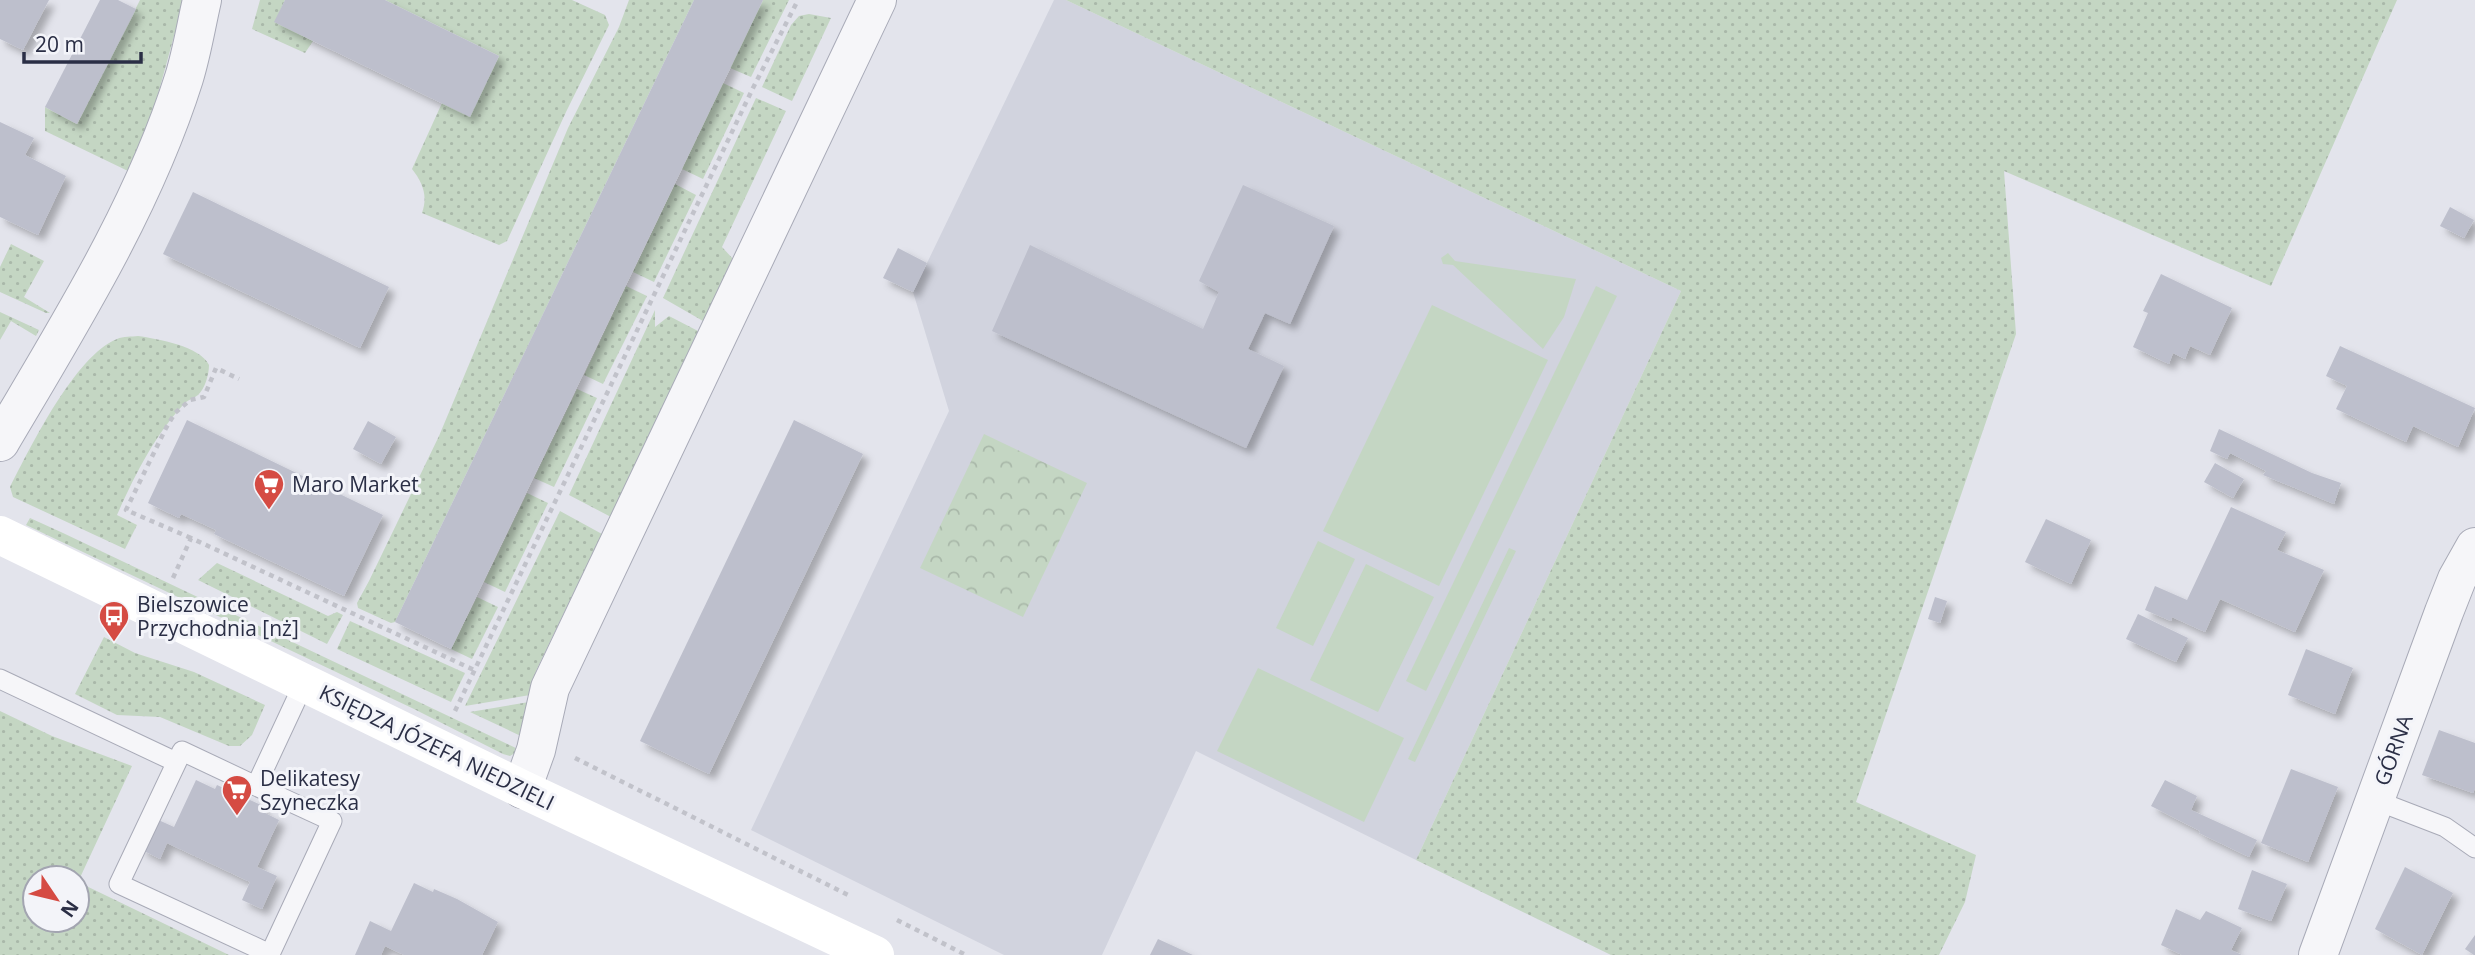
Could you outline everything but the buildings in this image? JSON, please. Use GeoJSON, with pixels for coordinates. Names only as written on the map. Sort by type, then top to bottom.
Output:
{"type":"FeatureCollection","features":[{"type":"Feature","properties":{"kind":"street"},"geometry":{"type":"LineString","coordinates":[[0,442],[89,291],[150,167],[184,77],[202,0]]}},
{"type":"Feature","properties":{"kind":"street"},"geometry":{"type":"LineString","coordinates":[[523,789],[536,750],[550,688],[877,0]]}},
{"type":"Feature","properties":{"kind":"street","name":"KSIĘDZA JÓZEFA NIEDZIELI"},"geometry":{"type":"LineString","coordinates":[[0,535],[523,789],[875,955]]}},
{"type":"Feature","properties":{"kind":"street","name":"GÓRNA"},"geometry":{"type":"LineString","coordinates":[[2318,955],[2444,612],[2457,579],[2475,547]]}},
{"type":"Feature","properties":{"kind":"lane"},"geometry":{"type":"LineString","coordinates":[[0,679],[176,762]]}},
{"type":"Feature","properties":{"kind":"lane"},"geometry":{"type":"LineString","coordinates":[[256,786],[304,682]]}},
{"type":"Feature","properties":{"kind":"lane"},"geometry":{"type":"LineString","coordinates":[[182,751],[256,786],[332,821],[270,954],[119,884],[182,751]]}},
{"type":"Feature","properties":{"kind":"lane"},"geometry":{"type":"LineString","coordinates":[[2375,800],[2445,827],[2475,848]]}},
{"type":"Feature","properties":{"kind":"path"},"geometry":{"type":"LineString","coordinates":[[455,711],[797,0]]}},
{"type":"Feature","properties":{"kind":"path"},"geometry":{"type":"LineString","coordinates":[[239,379],[216,368],[204,397],[190,400],[175,414],[126,510],[474,670]]}},
{"type":"Feature","properties":{"kind":"path"},"geometry":{"type":"LineString","coordinates":[[173,579],[191,538]]}},
{"type":"Feature","properties":{"kind":"shaded area"},"geometry":{"type":"Polygon","coordinates":[[[1054,0],[1066,0],[1681,291],[1416,860],[1196,751],[1102,955],[1004,955],[751,830],[949,411],[913,292],[1054,0]]]}},
{"type":"Feature","properties":{"kind":"green space"},"geometry":{"type":"Polygon","coordinates":[[[140,0],[184,0],[155,105],[128,171],[45,131],[45,107],[77,124],[140,0]]]}},
{"type":"Feature","properties":{"kind":"green space"},"geometry":{"type":"Polygon","coordinates":[[[260,0],[285,0],[275,22],[313,41],[305,53],[252,29],[260,0]]]}},
{"type":"Feature","properties":{"kind":"green space"},"geometry":{"type":"Polygon","coordinates":[[[385,0],[572,0],[605,15],[609,25],[507,241],[499,245],[422,213],[425,201],[423,190],[412,169],[442,103],[470,116],[499,56],[385,0]]]}},
{"type":"Feature","properties":{"kind":"green space"},"geometry":{"type":"Polygon","coordinates":[[[629,0],[694,0],[395,622],[391,623],[358,608],[357,603],[439,436],[568,128],[619,27],[629,0]]]}},
{"type":"Feature","properties":{"kind":"green space"},"geometry":{"type":"Polygon","coordinates":[[[763,0],[789,0],[751,77],[730,68],[763,0]]]}},
{"type":"Feature","properties":{"kind":"green space"},"geometry":{"type":"Polygon","coordinates":[[[1066,0],[2397,0],[2271,286],[2004,171],[2016,334],[1856,802],[1976,855],[1965,902],[1939,955],[1611,955],[1416,860],[1681,291],[1066,0]]]}},
{"type":"Feature","properties":{"kind":"green space"},"geometry":{"type":"Polygon","coordinates":[[[809,14],[831,18],[792,101],[762,87],[791,25],[799,16],[809,14]]]}},
{"type":"Feature","properties":{"kind":"green space"},"geometry":{"type":"Polygon","coordinates":[[[723,83],[744,93],[703,179],[682,169],[723,83]]]}},
{"type":"Feature","properties":{"kind":"green space"},"geometry":{"type":"Polygon","coordinates":[[[756,98],[786,111],[722,247],[734,260],[703,321],[663,298],[756,98]]]}},
{"type":"Feature","properties":{"kind":"green space"},"geometry":{"type":"Polygon","coordinates":[[[675,184],[696,195],[654,282],[633,272],[675,184]]]}},
{"type":"Feature","properties":{"kind":"green space"},"geometry":{"type":"Polygon","coordinates":[[[11,244],[44,261],[24,297],[50,313],[0,292],[0,267],[11,244]]]}},
{"type":"Feature","properties":{"kind":"green space"},"geometry":{"type":"Polygon","coordinates":[[[1448,253],[1455,261],[1576,279],[1564,317],[1543,349],[1453,265],[1443,264],[1441,258],[1448,253]]]}},
{"type":"Feature","properties":{"kind":"green space"},"geometry":{"type":"Polygon","coordinates":[[[626,286],[647,296],[603,384],[584,375],[626,286]]]}},
{"type":"Feature","properties":{"kind":"green space"},"geometry":{"type":"Polygon","coordinates":[[[1596,286],[1617,296],[1426,691],[1406,681],[1596,286]]]}},
{"type":"Feature","properties":{"kind":"green space"},"geometry":{"type":"Polygon","coordinates":[[[1432,305],[1548,360],[1439,586],[1323,531],[1432,305]]]}},
{"type":"Feature","properties":{"kind":"green space"},"geometry":{"type":"Polygon","coordinates":[[[655,310],[655,327],[669,316],[698,331],[611,517],[569,495],[655,310]]]}},
{"type":"Feature","properties":{"kind":"green space"},"geometry":{"type":"Polygon","coordinates":[[[0,312],[39,330],[36,336],[11,321],[0,340],[0,312]]]}},
{"type":"Feature","properties":{"kind":"green space"},"geometry":{"type":"Polygon","coordinates":[[[138,336],[188,348],[204,358],[209,369],[203,389],[184,404],[163,429],[117,515],[137,525],[125,549],[13,497],[10,487],[70,382],[101,349],[117,339],[138,336]]]}},
{"type":"Feature","properties":{"kind":"green space"},"geometry":{"type":"Polygon","coordinates":[[[577,389],[597,398],[554,487],[534,478],[577,389]]]}},
{"type":"Feature","properties":{"kind":"green space"},"geometry":{"type":"Polygon","coordinates":[[[984,434],[1087,483],[1023,617],[920,568],[984,434]]]}},
{"type":"Feature","properties":{"kind":"green space"},"geometry":{"type":"Polygon","coordinates":[[[527,493],[548,503],[505,592],[484,582],[527,493]]]}},
{"type":"Feature","properties":{"kind":"green space"},"geometry":{"type":"Polygon","coordinates":[[[560,511],[602,534],[536,671],[530,695],[465,706],[560,511]]]}},
{"type":"Feature","properties":{"kind":"green space"},"geometry":{"type":"Polygon","coordinates":[[[30,518],[520,750],[510,756],[503,754],[26,525],[30,518]]]}},
{"type":"Feature","properties":{"kind":"green space"},"geometry":{"type":"Polygon","coordinates":[[[1318,541],[1355,559],[1313,646],[1276,628],[1318,541]]]}},
{"type":"Feature","properties":{"kind":"green space"},"geometry":{"type":"Polygon","coordinates":[[[1509,548],[1516,551],[1415,762],[1408,759],[1509,548]]]}},
{"type":"Feature","properties":{"kind":"green space"},"geometry":{"type":"Polygon","coordinates":[[[217,563],[328,616],[337,612],[343,615],[327,644],[198,580],[217,563]]]}},
{"type":"Feature","properties":{"kind":"green space"},"geometry":{"type":"Polygon","coordinates":[[[1366,564],[1434,597],[1378,712],[1310,680],[1366,564]]]}},
{"type":"Feature","properties":{"kind":"green space"},"geometry":{"type":"Polygon","coordinates":[[[477,597],[498,607],[472,659],[451,649],[477,597]]]}},
{"type":"Feature","properties":{"kind":"green space"},"geometry":{"type":"Polygon","coordinates":[[[350,621],[465,673],[451,702],[337,649],[350,621]]]}},
{"type":"Feature","properties":{"kind":"green space"},"geometry":{"type":"Polygon","coordinates":[[[104,637],[135,653],[194,672],[265,705],[252,735],[240,746],[229,746],[160,717],[117,715],[75,694],[104,637]]]}},
{"type":"Feature","properties":{"kind":"green space"},"geometry":{"type":"Polygon","coordinates":[[[1258,668],[1404,738],[1364,822],[1217,751],[1258,668]]]}},
{"type":"Feature","properties":{"kind":"green space"},"geometry":{"type":"Polygon","coordinates":[[[529,702],[523,737],[470,712],[529,702]]]}},
{"type":"Feature","properties":{"kind":"green space"},"geometry":{"type":"Polygon","coordinates":[[[0,711],[52,736],[132,766],[86,864],[21,864],[21,934],[91,934],[91,888],[229,955],[0,955],[0,711]]]}},
{"type":"Feature","properties":{"kind":"place","name":"Maro Market"},"geometry":{"type":"Point","coordinates":[269,511]}},
{"type":"Feature","properties":{"kind":"place","name":"Bielszowice Przychodnia [nż]"},"geometry":{"type":"Point","coordinates":[114,643]}},
{"type":"Feature","properties":{"kind":"place","name":"Delikatesy Szyneczka"},"geometry":{"type":"Point","coordinates":[237,817]}}]}
